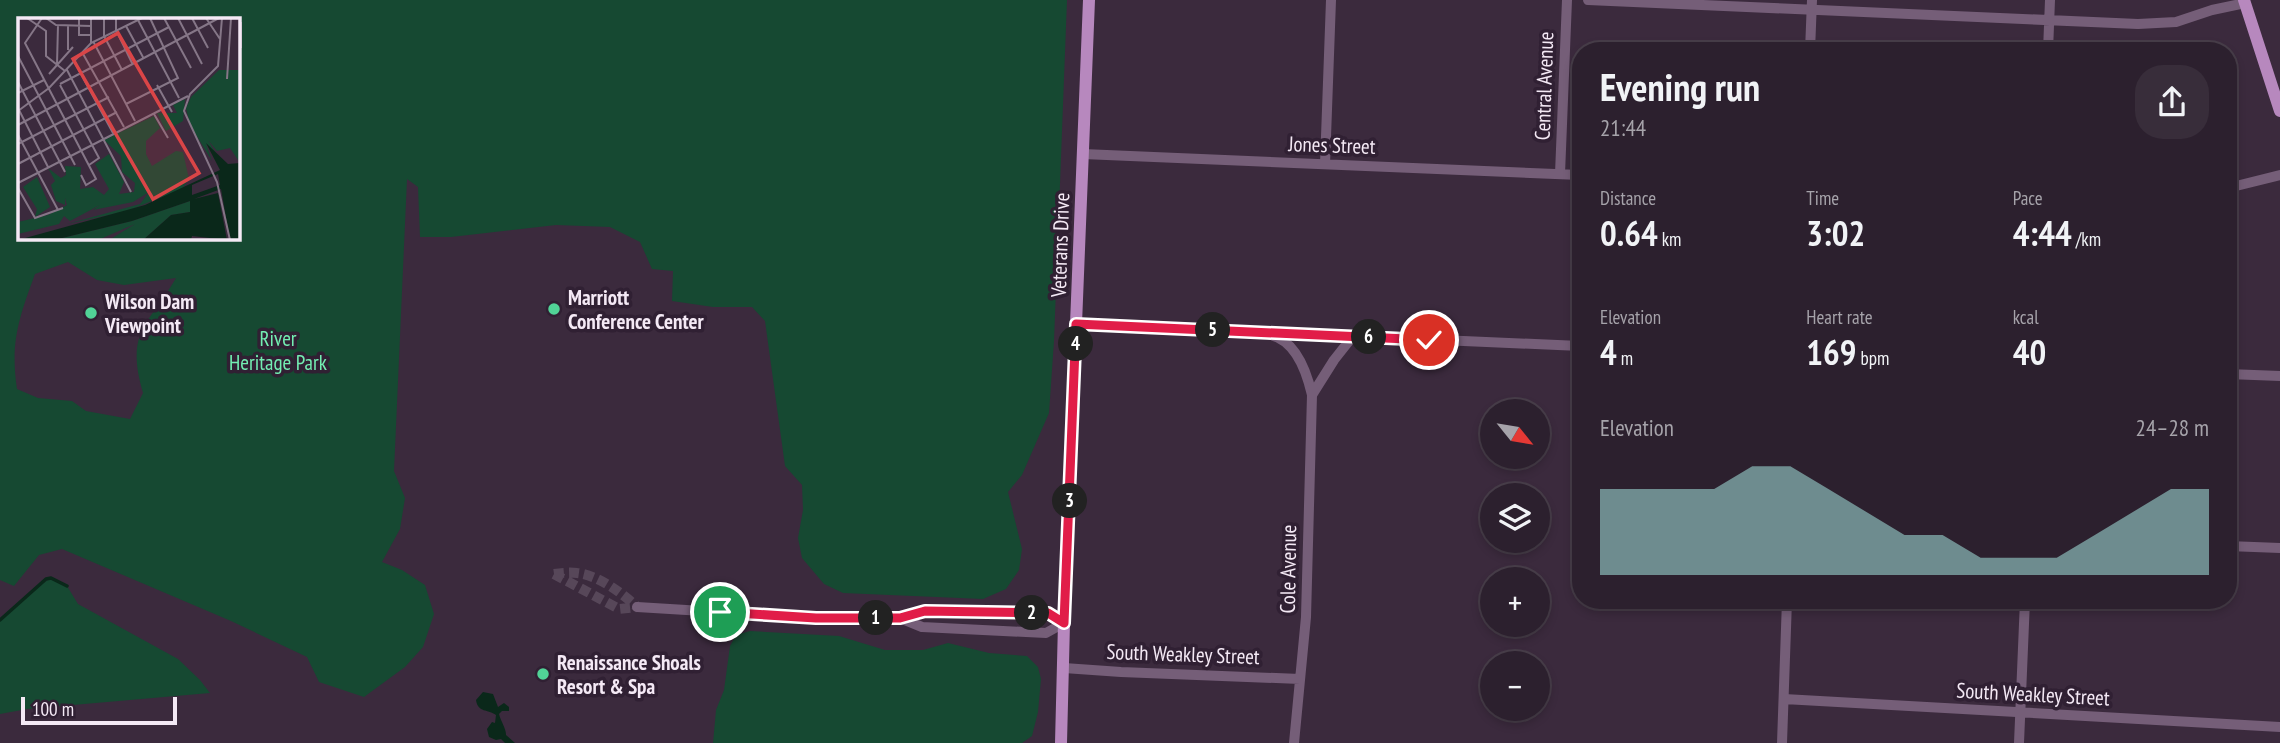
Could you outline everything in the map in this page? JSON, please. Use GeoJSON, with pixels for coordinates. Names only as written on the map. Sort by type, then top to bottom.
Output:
{"type":"FeatureCollection","features":[{"type":"Feature","properties":{"kind":"main road","name":"Veterans Drive"},"geometry":{"type":"LineString","coordinates":[[1061,743],[1089,0]]}},
{"type":"Feature","properties":{"kind":"main road"},"geometry":{"type":"LineString","coordinates":[[2245,2],[2280,111]]}},
{"type":"Feature","properties":{"kind":"street"},"geometry":{"type":"LineString","coordinates":[[1325,164],[1331,0]]}},
{"type":"Feature","properties":{"kind":"street","name":"Central Avenue"},"geometry":{"type":"LineString","coordinates":[[1560,174],[1567,0]]}},
{"type":"Feature","properties":{"kind":"street"},"geometry":{"type":"LineString","coordinates":[[1588,0],[1811,5],[2138,24],[2176,22],[2245,2]]}},
{"type":"Feature","properties":{"kind":"street"},"geometry":{"type":"LineString","coordinates":[[2048,42],[2050,0]]}},
{"type":"Feature","properties":{"kind":"street"},"geometry":{"type":"LineString","coordinates":[[1810,42],[1811,5]]}},
{"type":"Feature","properties":{"kind":"street","name":"Jones Street"},"geometry":{"type":"LineString","coordinates":[[1083,154],[1572,175]]}},
{"type":"Feature","properties":{"kind":"street"},"geometry":{"type":"LineString","coordinates":[[2237,186],[2280,175]]}},
{"type":"Feature","properties":{"kind":"street"},"geometry":{"type":"LineString","coordinates":[[1076,324],[1572,346]]}},
{"type":"Feature","properties":{"kind":"street","name":"Cole Avenue"},"geometry":{"type":"LineString","coordinates":[[1262,332],[1279,337],[1296,355],[1308,377],[1312,396],[1306,617],[1294,743]]}},
{"type":"Feature","properties":{"kind":"street","name":"Cole Avenue"},"geometry":{"type":"LineString","coordinates":[[1312,396],[1334,360],[1353,336]]}},
{"type":"Feature","properties":{"kind":"street"},"geometry":{"type":"LineString","coordinates":[[2237,374],[2280,376]]}},
{"type":"Feature","properties":{"kind":"street"},"geometry":{"type":"LineString","coordinates":[[2237,546],[2280,548]]}},
{"type":"Feature","properties":{"kind":"street"},"geometry":{"type":"LineString","coordinates":[[636,607],[816,618],[900,618],[925,611],[1048,613],[1064,623],[1046,633],[922,627],[900,618]]}},
{"type":"Feature","properties":{"kind":"street"},"geometry":{"type":"LineString","coordinates":[[1782,743],[1787,609]]}},
{"type":"Feature","properties":{"kind":"street"},"geometry":{"type":"LineString","coordinates":[[2019,743],[2025,609]]}},
{"type":"Feature","properties":{"kind":"street","name":"South Weakley Street"},"geometry":{"type":"LineString","coordinates":[[1064,668],[1300,679]]}},
{"type":"Feature","properties":{"kind":"street","name":"South Weakley Street"},"geometry":{"type":"LineString","coordinates":[[1784,699],[2280,727]]}},
{"type":"Feature","properties":{"kind":"green space","name":"River Heritage Park"},"geometry":{"type":"Polygon","coordinates":[[[0,0],[1067,0],[1049,413],[1022,475],[1008,492],[1022,549],[1019,570],[1006,589],[983,599],[843,593],[824,584],[802,558],[798,538],[803,510],[802,485],[785,466],[765,321],[752,307],[713,307],[672,301],[673,271],[652,269],[640,242],[610,227],[556,225],[451,237],[420,237],[418,187],[407,179],[394,471],[405,498],[400,529],[382,562],[402,570],[425,585],[434,614],[423,647],[405,667],[364,697],[319,682],[307,657],[231,621],[62,549],[39,555],[14,586],[0,580],[0,0]],[[68,262],[35,274],[17,330],[17,389],[38,398],[72,401],[86,411],[130,419],[143,393],[138,372],[138,342],[142,330],[176,278],[124,285],[97,280],[68,262]]]}},
{"type":"Feature","properties":{"kind":"green space"},"geometry":{"type":"Polygon","coordinates":[[[51,578],[67,586],[78,604],[178,659],[210,693],[27,709],[0,714],[0,620],[35,588],[51,578]]]}},
{"type":"Feature","properties":{"kind":"green space"},"geometry":{"type":"Polygon","coordinates":[[[750,631],[839,636],[885,650],[923,650],[948,643],[989,653],[1027,656],[1038,667],[1041,679],[1038,712],[1032,736],[1022,743],[713,743],[716,710],[724,690],[730,646],[736,635],[750,631]]]}},
{"type":"Feature","properties":{"kind":"shaded area"},"geometry":{"type":"Polygon","coordinates":[[[483,692],[493,694],[498,707],[504,703],[509,707],[509,711],[499,714],[506,735],[515,743],[505,743],[501,739],[489,737],[487,729],[492,722],[495,723],[496,715],[481,709],[477,704],[476,700],[483,692]]]}},
{"type":"Feature","properties":{"kind":"waterway"},"geometry":{"type":"LineString","coordinates":[[0,620],[46,579],[51,578],[67,586]]}},
{"type":"Feature","properties":{"kind":"tunnel"},"geometry":{"type":"LineString","coordinates":[[554,574],[574,573],[593,577],[637,607]]}},
{"type":"Feature","properties":{"kind":"tunnel"},"geometry":{"type":"LineString","coordinates":[[554,574],[619,609],[637,607]]}},
{"type":"Feature","properties":{"kind":"place","name":"Marriott Conference Center"},"geometry":{"type":"Point","coordinates":[554,309]}},
{"type":"Feature","properties":{"kind":"place","name":"Wilson Dam Viewpoint"},"geometry":{"type":"Point","coordinates":[91,313]}},
{"type":"Feature","properties":{"kind":"place","name":"Renaissance Shoals Resort & Spa"},"geometry":{"type":"Point","coordinates":[543,674]}},
{"type":"Feature","properties":{"kind":"route"},"geometry":{"type":"LineString","coordinates":[[720,612],[816,618],[900,618],[925,611],[1048,613],[1064,623],[1076,324],[1429,340]]}}]}
